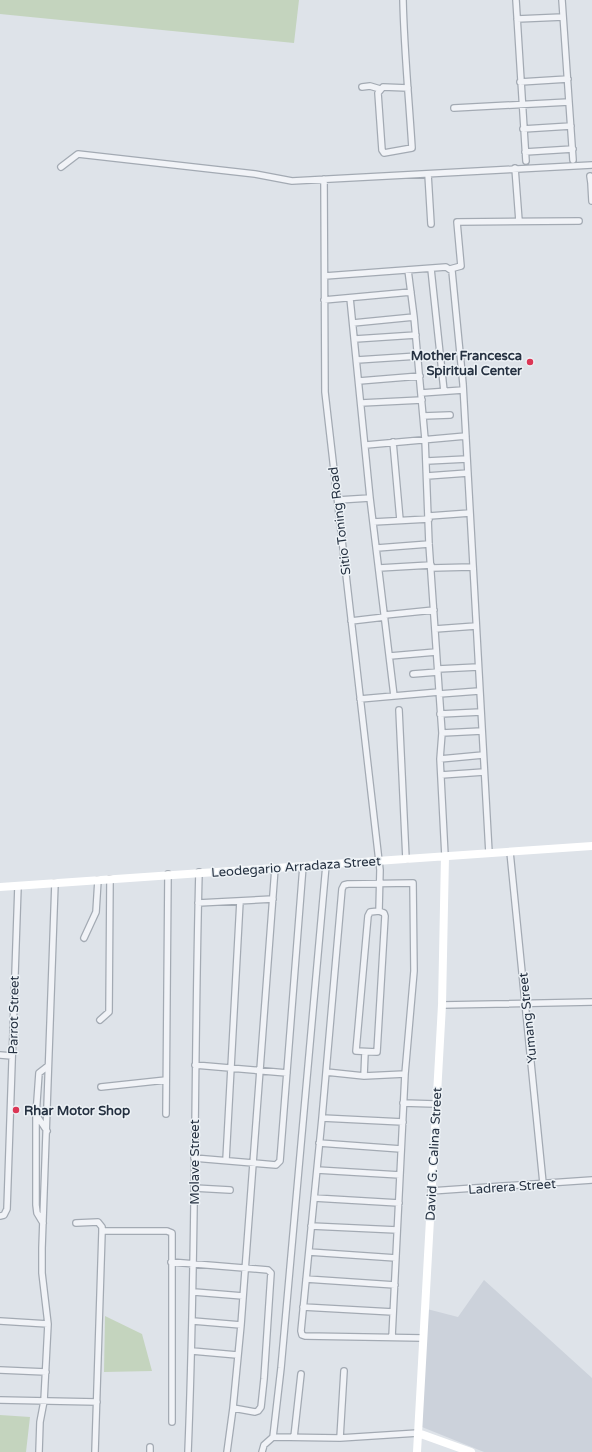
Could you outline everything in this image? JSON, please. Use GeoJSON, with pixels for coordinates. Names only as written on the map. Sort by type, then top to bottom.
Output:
{"type":"FeatureCollection","features":[{"type":"Feature","properties":{"kind":"street"},"geometry":{"type":"LineString","coordinates":[[380,89],[378,97],[383,152],[388,154],[412,148],[404,48],[403,0]]}},
{"type":"Feature","properties":{"kind":"street"},"geometry":{"type":"LineString","coordinates":[[516,0],[526,161]]}},
{"type":"Feature","properties":{"kind":"street"},"geometry":{"type":"LineString","coordinates":[[562,0],[574,160]]}},
{"type":"Feature","properties":{"kind":"street"},"geometry":{"type":"LineString","coordinates":[[516,19],[563,17]]}},
{"type":"Feature","properties":{"kind":"street"},"geometry":{"type":"LineString","coordinates":[[520,82],[568,79]]}},
{"type":"Feature","properties":{"kind":"street"},"geometry":{"type":"LineString","coordinates":[[362,87],[370,86],[380,89],[383,87],[408,88]]}},
{"type":"Feature","properties":{"kind":"street"},"geometry":{"type":"LineString","coordinates":[[454,108],[569,102]]}},
{"type":"Feature","properties":{"kind":"street"},"geometry":{"type":"LineString","coordinates":[[523,129],[571,126]]}},
{"type":"Feature","properties":{"kind":"street"},"geometry":{"type":"LineString","coordinates":[[525,152],[573,149]]}},
{"type":"Feature","properties":{"kind":"street"},"geometry":{"type":"LineString","coordinates":[[62,167],[78,154],[255,174],[284,180],[592,165]]}},
{"type":"Feature","properties":{"kind":"street"},"geometry":{"type":"LineString","coordinates":[[515,168],[519,221]]}},
{"type":"Feature","properties":{"kind":"street"},"geometry":{"type":"LineString","coordinates":[[428,174],[431,224]]}},
{"type":"Feature","properties":{"kind":"street"},"geometry":{"type":"LineString","coordinates":[[590,176],[592,201]]}},
{"type":"Feature","properties":{"kind":"street","name":"Sitio Toning Road"},"geometry":{"type":"LineString","coordinates":[[324,179],[325,392],[381,883],[379,911]]}},
{"type":"Feature","properties":{"kind":"street"},"geometry":{"type":"LineString","coordinates":[[325,276],[446,267],[450,269],[461,266],[457,222],[486,223],[519,221],[579,221]]}},
{"type":"Feature","properties":{"kind":"street"},"geometry":{"type":"LineString","coordinates":[[431,269],[444,392]]}},
{"type":"Feature","properties":{"kind":"street"},"geometry":{"type":"LineString","coordinates":[[450,269],[464,390],[472,566],[489,853]]}},
{"type":"Feature","properties":{"kind":"street"},"geometry":{"type":"LineString","coordinates":[[408,270],[420,376],[428,476],[429,544],[442,733],[440,759],[444,856]]}},
{"type":"Feature","properties":{"kind":"street"},"geometry":{"type":"LineString","coordinates":[[324,300],[411,292]]}},
{"type":"Feature","properties":{"kind":"street"},"geometry":{"type":"LineString","coordinates":[[350,298],[362,403],[370,498],[394,696]]}},
{"type":"Feature","properties":{"kind":"street"},"geometry":{"type":"LineString","coordinates":[[353,323],[414,317]]}},
{"type":"Feature","properties":{"kind":"street"},"geometry":{"type":"LineString","coordinates":[[354,339],[416,335]]}},
{"type":"Feature","properties":{"kind":"street"},"geometry":{"type":"LineString","coordinates":[[357,360],[418,356]]}},
{"type":"Feature","properties":{"kind":"street"},"geometry":{"type":"LineString","coordinates":[[359,381],[420,376]]}},
{"type":"Feature","properties":{"kind":"street"},"geometry":{"type":"LineString","coordinates":[[362,403],[422,397],[444,392],[464,390]]}},
{"type":"Feature","properties":{"kind":"street"},"geometry":{"type":"LineString","coordinates":[[423,416],[450,415]]}},
{"type":"Feature","properties":{"kind":"street"},"geometry":{"type":"LineString","coordinates":[[366,445],[466,436]]}},
{"type":"Feature","properties":{"kind":"street"},"geometry":{"type":"LineString","coordinates":[[393,442],[400,520]]}},
{"type":"Feature","properties":{"kind":"street"},"geometry":{"type":"LineString","coordinates":[[426,461],[467,459]]}},
{"type":"Feature","properties":{"kind":"street"},"geometry":{"type":"LineString","coordinates":[[428,476],[468,473]]}},
{"type":"Feature","properties":{"kind":"street"},"geometry":{"type":"LineString","coordinates":[[338,500],[370,498]]}},
{"type":"Feature","properties":{"kind":"street"},"geometry":{"type":"LineString","coordinates":[[373,522],[470,513]]}},
{"type":"Feature","properties":{"kind":"street"},"geometry":{"type":"LineString","coordinates":[[377,548],[429,544]]}},
{"type":"Feature","properties":{"kind":"street"},"geometry":{"type":"LineString","coordinates":[[379,568],[472,566]]}},
{"type":"Feature","properties":{"kind":"street"},"geometry":{"type":"LineString","coordinates":[[351,621],[434,610]]}},
{"type":"Feature","properties":{"kind":"street"},"geometry":{"type":"LineString","coordinates":[[435,629],[476,626]]}},
{"type":"Feature","properties":{"kind":"street"},"geometry":{"type":"LineString","coordinates":[[390,656],[436,652]]}},
{"type":"Feature","properties":{"kind":"street"},"geometry":{"type":"LineString","coordinates":[[413,674],[478,667]]}},
{"type":"Feature","properties":{"kind":"street"},"geometry":{"type":"LineString","coordinates":[[360,699],[480,691]]}},
{"type":"Feature","properties":{"kind":"street"},"geometry":{"type":"LineString","coordinates":[[399,710],[406,859]]}},
{"type":"Feature","properties":{"kind":"street"},"geometry":{"type":"LineString","coordinates":[[440,714],[481,712]]}},
{"type":"Feature","properties":{"kind":"street"},"geometry":{"type":"LineString","coordinates":[[442,733],[482,731]]}},
{"type":"Feature","properties":{"kind":"street"},"geometry":{"type":"LineString","coordinates":[[440,759],[483,755]]}},
{"type":"Feature","properties":{"kind":"street"},"geometry":{"type":"LineString","coordinates":[[441,775],[484,772]]}},
{"type":"Feature","properties":{"kind":"street","name":"Leodegario Arradaza Street"},"geometry":{"type":"LineString","coordinates":[[0,887],[168,874],[326,865],[592,846]]}},
{"type":"Feature","properties":{"kind":"street","name":"Yumang Street"},"geometry":{"type":"LineString","coordinates":[[510,852],[543,1183]]}},
{"type":"Feature","properties":{"kind":"street","name":"David G. Calina Street"},"geometry":{"type":"LineString","coordinates":[[417,1452],[442,1005],[444,856]]}},
{"type":"Feature","properties":{"kind":"street"},"geometry":{"type":"LineString","coordinates":[[273,1437],[281,1368],[326,865]]}},
{"type":"Feature","properties":{"kind":"street"},"geometry":{"type":"LineString","coordinates":[[194,1158],[276,1165],[280,1161],[303,866]]}},
{"type":"Feature","properties":{"kind":"street"},"geometry":{"type":"LineString","coordinates":[[227,1452],[241,1325],[273,899],[274,868]]}},
{"type":"Feature","properties":{"kind":"street","name":"Molave Street"},"geometry":{"type":"LineString","coordinates":[[188,1452],[194,1292],[195,1065],[199,872]]}},
{"type":"Feature","properties":{"kind":"street"},"geometry":{"type":"LineString","coordinates":[[166,1114],[168,874]]}},
{"type":"Feature","properties":{"kind":"street"},"geometry":{"type":"LineString","coordinates":[[100,1020],[109,1012],[110,879]]}},
{"type":"Feature","properties":{"kind":"street"},"geometry":{"type":"LineString","coordinates":[[84,938],[91,927],[96,912],[98,880]]}},
{"type":"Feature","properties":{"kind":"street"},"geometry":{"type":"LineString","coordinates":[[39,1452],[40,1422],[44,1401],[48,1324],[42,1273],[55,883]]}},
{"type":"Feature","properties":{"kind":"street"},"geometry":{"type":"LineString","coordinates":[[392,1336],[405,1074],[414,971],[414,883],[348,884],[342,889],[322,1118],[301,1331],[302,1335],[305,1336],[392,1336],[423,1338]]}},
{"type":"Feature","properties":{"kind":"street","name":"Parrot Street"},"geometry":{"type":"LineString","coordinates":[[2,1216],[7,1209],[18,886]]}},
{"type":"Feature","properties":{"kind":"street"},"geometry":{"type":"LineString","coordinates":[[198,903],[273,899]]}},
{"type":"Feature","properties":{"kind":"street"},"geometry":{"type":"LineString","coordinates":[[226,1160],[240,901]]}},
{"type":"Feature","properties":{"kind":"street"},"geometry":{"type":"LineString","coordinates":[[379,911],[384,913],[385,916],[377,1052],[365,1052],[355,1050],[366,934],[369,913],[379,911]]}},
{"type":"Feature","properties":{"kind":"street"},"geometry":{"type":"LineString","coordinates":[[442,1005],[592,1002]]}},
{"type":"Feature","properties":{"kind":"street"},"geometry":{"type":"LineString","coordinates":[[364,1076],[365,1052]]}},
{"type":"Feature","properties":{"kind":"street"},"geometry":{"type":"LineString","coordinates":[[0,1055],[12,1056]]}},
{"type":"Feature","properties":{"kind":"street"},"geometry":{"type":"LineString","coordinates":[[195,1065],[286,1073]]}},
{"type":"Feature","properties":{"kind":"street"},"geometry":{"type":"LineString","coordinates":[[43,1224],[38,1215],[36,1200],[36,1115],[39,1073],[48,1066]]}},
{"type":"Feature","properties":{"kind":"street"},"geometry":{"type":"LineString","coordinates":[[326,1072],[364,1076],[405,1074]]}},
{"type":"Feature","properties":{"kind":"street"},"geometry":{"type":"LineString","coordinates":[[101,1087],[166,1080]]}},
{"type":"Feature","properties":{"kind":"street"},"geometry":{"type":"LineString","coordinates":[[38,1086],[48,1093]]}},
{"type":"Feature","properties":{"kind":"street"},"geometry":{"type":"LineString","coordinates":[[404,1101],[436,1102]]}},
{"type":"Feature","properties":{"kind":"street"},"geometry":{"type":"LineString","coordinates":[[36,1115],[47,1131]]}},
{"type":"Feature","properties":{"kind":"street"},"geometry":{"type":"LineString","coordinates":[[322,1118],[403,1122]]}},
{"type":"Feature","properties":{"kind":"street"},"geometry":{"type":"LineString","coordinates":[[319,1143],[401,1149]]}},
{"type":"Feature","properties":{"kind":"street"},"geometry":{"type":"LineString","coordinates":[[317,1170],[400,1175]]}},
{"type":"Feature","properties":{"kind":"street","name":"Ladrera Street"},"geometry":{"type":"LineString","coordinates":[[431,1191],[592,1180]]}},
{"type":"Feature","properties":{"kind":"street"},"geometry":{"type":"LineString","coordinates":[[194,1188],[230,1190]]}},
{"type":"Feature","properties":{"kind":"street"},"geometry":{"type":"LineString","coordinates":[[314,1198],[398,1203]]}},
{"type":"Feature","properties":{"kind":"street"},"geometry":{"type":"LineString","coordinates":[[38,1215],[44,1210]]}},
{"type":"Feature","properties":{"kind":"street"},"geometry":{"type":"LineString","coordinates":[[76,1223],[98,1222],[102,1227],[95,1452]]}},
{"type":"Feature","properties":{"kind":"street"},"geometry":{"type":"LineString","coordinates":[[311,1226],[397,1230]]}},
{"type":"Feature","properties":{"kind":"street"},"geometry":{"type":"LineString","coordinates":[[102,1232],[118,1230],[170,1231],[172,1235],[172,1422]]}},
{"type":"Feature","properties":{"kind":"street"},"geometry":{"type":"LineString","coordinates":[[309,1252],[396,1258]]}},
{"type":"Feature","properties":{"kind":"street"},"geometry":{"type":"LineString","coordinates":[[171,1262],[194,1262],[268,1270],[272,1275],[261,1407],[258,1411],[233,1408]]}},
{"type":"Feature","properties":{"kind":"street"},"geometry":{"type":"LineString","coordinates":[[306,1279],[395,1285]]}},
{"type":"Feature","properties":{"kind":"street"},"geometry":{"type":"LineString","coordinates":[[194,1292],[243,1296]]}},
{"type":"Feature","properties":{"kind":"street"},"geometry":{"type":"LineString","coordinates":[[303,1307],[393,1312]]}},
{"type":"Feature","properties":{"kind":"street"},"geometry":{"type":"LineString","coordinates":[[0,1321],[48,1324]]}},
{"type":"Feature","properties":{"kind":"street"},"geometry":{"type":"LineString","coordinates":[[193,1321],[241,1325]]}},
{"type":"Feature","properties":{"kind":"street"},"geometry":{"type":"LineString","coordinates":[[192,1351],[238,1354]]}},
{"type":"Feature","properties":{"kind":"street"},"geometry":{"type":"LineString","coordinates":[[0,1370],[46,1372]]}},
{"type":"Feature","properties":{"kind":"street"},"geometry":{"type":"LineString","coordinates":[[340,1438],[344,1371]]}},
{"type":"Feature","properties":{"kind":"street"},"geometry":{"type":"LineString","coordinates":[[294,1437],[301,1374]]}},
{"type":"Feature","properties":{"kind":"street"},"geometry":{"type":"LineString","coordinates":[[0,1400],[97,1402]]}},
{"type":"Feature","properties":{"kind":"street"},"geometry":{"type":"LineString","coordinates":[[262,1452],[264,1445],[273,1437],[340,1438],[418,1433],[471,1452]]}},
{"type":"Feature","properties":{"kind":"shaded area"},"geometry":{"type":"Polygon","coordinates":[[[484,1280],[592,1378],[592,1452],[484,1452],[422,1427],[427,1309],[458,1317],[484,1280]]]}},
{"type":"Feature","properties":{"kind":"green space"},"geometry":{"type":"Polygon","coordinates":[[[0,0],[299,0],[294,43],[0,14],[0,0]]]}},
{"type":"Feature","properties":{"kind":"green space"},"geometry":{"type":"Polygon","coordinates":[[[105,1316],[142,1334],[152,1371],[104,1372],[105,1316]]]}},
{"type":"Feature","properties":{"kind":"green space"},"geometry":{"type":"Polygon","coordinates":[[[0,1415],[30,1417],[26,1452],[0,1452],[0,1415]]]}},
{"type":"Feature","properties":{"kind":"place","name":"Mother Francesca Spiritual Center"},"geometry":{"type":"Point","coordinates":[530,362]}},
{"type":"Feature","properties":{"kind":"place","name":"Rhar Motor Shop"},"geometry":{"type":"Point","coordinates":[16,1110]}}]}
